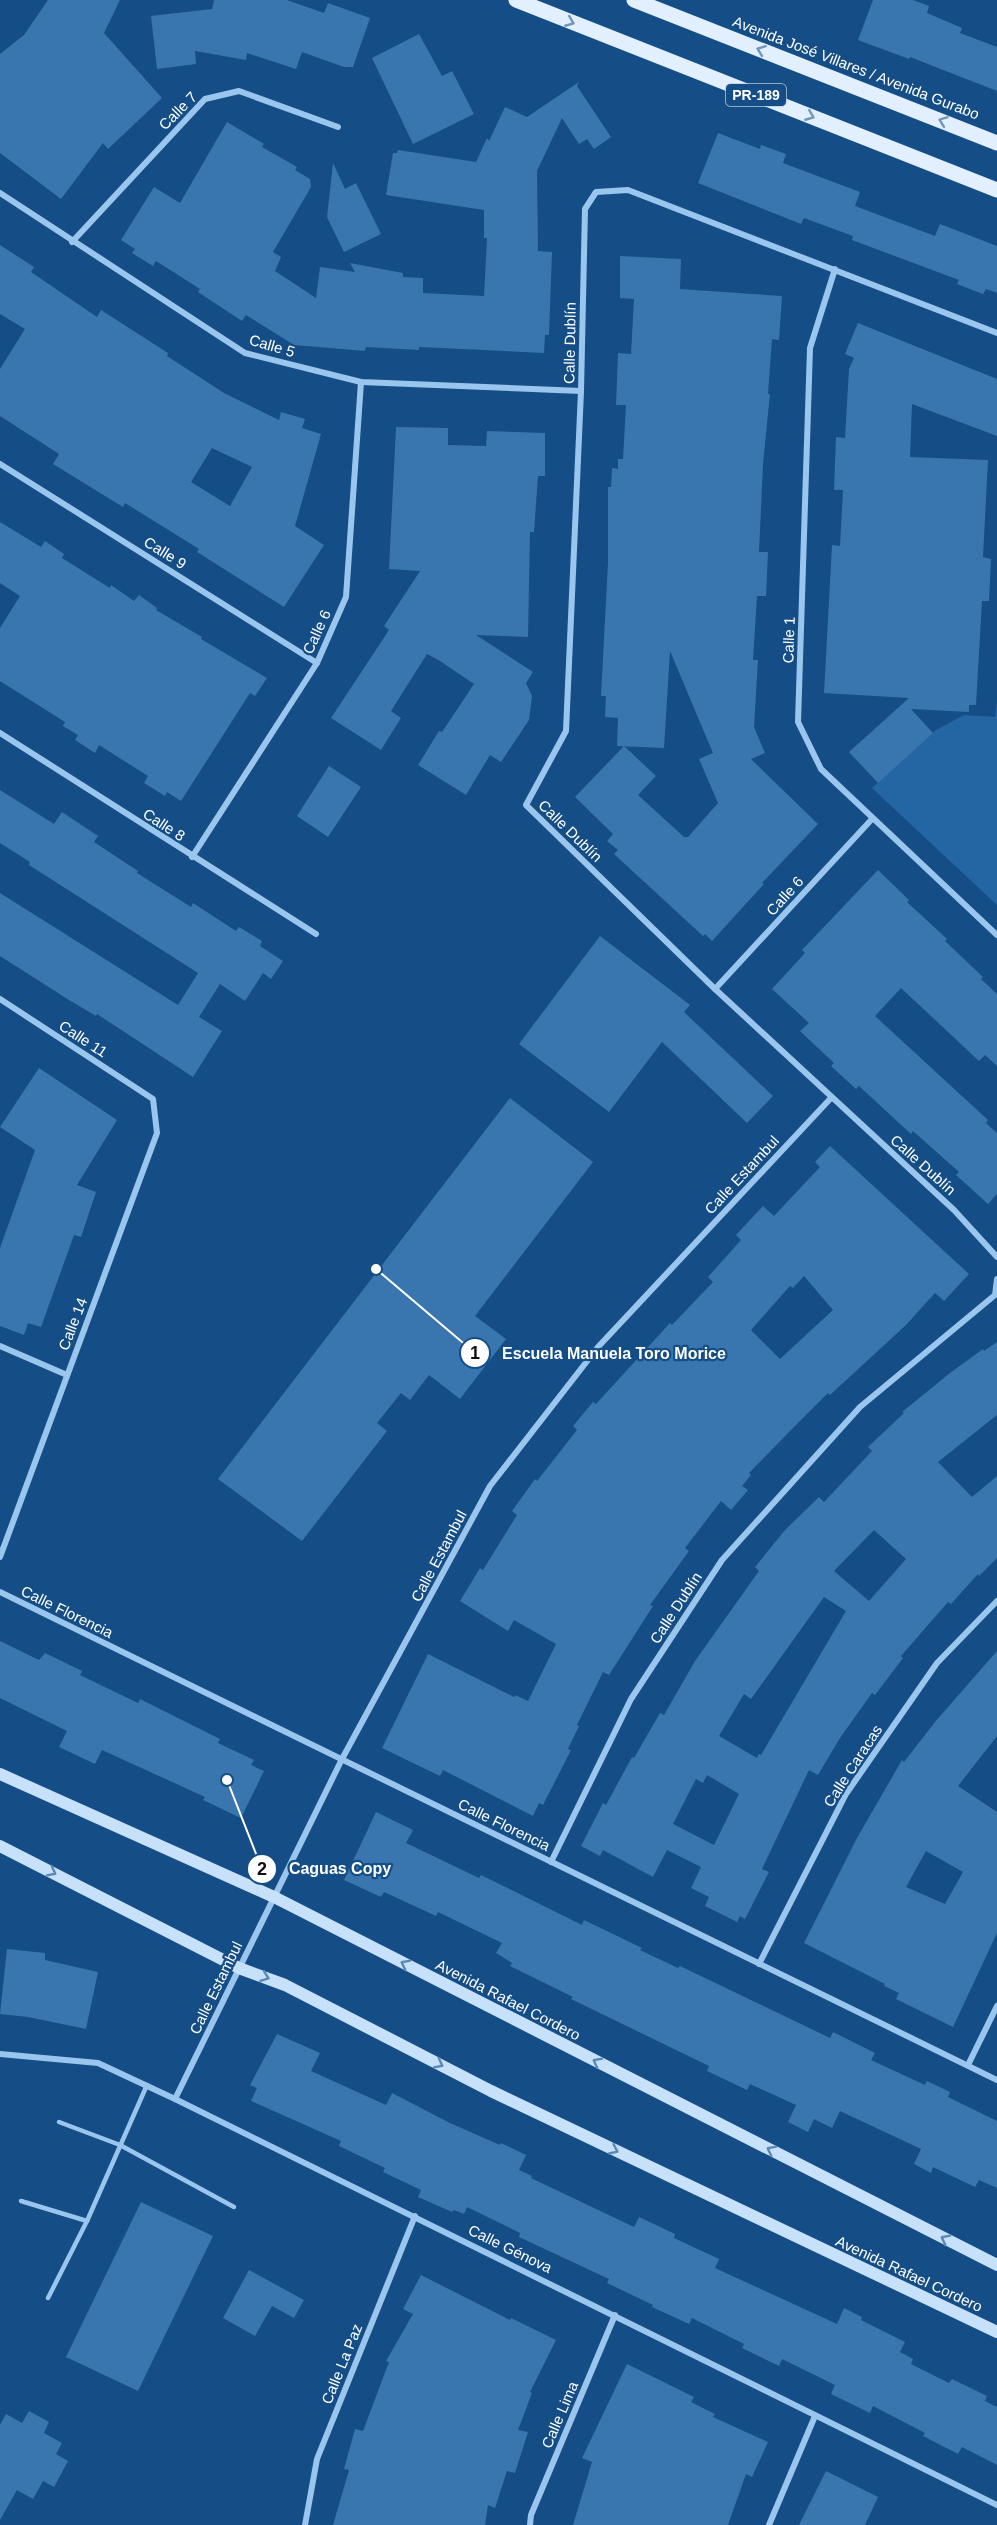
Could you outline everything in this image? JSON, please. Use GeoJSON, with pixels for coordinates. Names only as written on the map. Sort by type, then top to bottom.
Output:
{"type":"FeatureCollection","features":[{"type":"Feature","properties":{"kind":"main road","name":"PR-189"},"geometry":{"type":"LineString","coordinates":[[516,0],[997,190]]}},
{"type":"Feature","properties":{"kind":"main road","name":"Avenida José Villares / Avenida Gurabo"},"geometry":{"type":"LineString","coordinates":[[634,0],[997,143]]}},
{"type":"Feature","properties":{"kind":"main road","name":"Avenida Rafael Cordero"},"geometry":{"type":"LineString","coordinates":[[0,1774],[274,1897],[997,2265]]}},
{"type":"Feature","properties":{"kind":"main road","name":"Avenida Rafael Cordero"},"geometry":{"type":"LineString","coordinates":[[0,1846],[239,1968],[285,1984],[491,2091],[997,2332]]}},
{"type":"Feature","properties":{"kind":"street","name":"Calle 7"},"geometry":{"type":"LineString","coordinates":[[72,242],[205,99],[239,91],[338,127]]}},
{"type":"Feature","properties":{"kind":"street","name":"Calle Dublín"},"geometry":{"type":"LineString","coordinates":[[835,269],[628,190],[596,192],[585,209],[581,391],[566,731],[526,805],[715,989],[954,1210],[997,1257]]}},
{"type":"Feature","properties":{"kind":"street","name":"Calle 5"},"geometry":{"type":"LineString","coordinates":[[0,193],[245,353],[361,382],[581,391]]}},
{"type":"Feature","properties":{"kind":"street"},"geometry":{"type":"LineString","coordinates":[[835,269],[997,333]]}},
{"type":"Feature","properties":{"kind":"street","name":"Calle 1"},"geometry":{"type":"LineString","coordinates":[[835,269],[810,348],[798,722],[821,769],[997,935]]}},
{"type":"Feature","properties":{"kind":"street","name":"Calle 6"},"geometry":{"type":"LineString","coordinates":[[192,857],[317,663],[346,597],[361,382]]}},
{"type":"Feature","properties":{"kind":"street","name":"Calle 9"},"geometry":{"type":"LineString","coordinates":[[0,464],[317,663]]}},
{"type":"Feature","properties":{"kind":"street","name":"Calle 8"},"geometry":{"type":"LineString","coordinates":[[0,733],[316,934]]}},
{"type":"Feature","properties":{"kind":"street","name":"Calle 6"},"geometry":{"type":"LineString","coordinates":[[715,989],[872,819]]}},
{"type":"Feature","properties":{"kind":"street","name":"Calle 11"},"geometry":{"type":"LineString","coordinates":[[0,999],[153,1099]]}},
{"type":"Feature","properties":{"kind":"street","name":"Calle Estambul"},"geometry":{"type":"LineString","coordinates":[[176,2099],[342,1759],[490,1486],[598,1347],[831,1098]]}},
{"type":"Feature","properties":{"kind":"street","name":"Calle 14"},"geometry":{"type":"LineString","coordinates":[[0,1557],[157,1133],[153,1099]]}},
{"type":"Feature","properties":{"kind":"street","name":"Calle Dublín"},"geometry":{"type":"LineString","coordinates":[[552,1862],[631,1699],[723,1560],[860,1407],[995,1295],[997,1279]]}},
{"type":"Feature","properties":{"kind":"street"},"geometry":{"type":"LineString","coordinates":[[0,1346],[67,1375]]}},
{"type":"Feature","properties":{"kind":"street","name":"Calle Florencia"},"geometry":{"type":"LineString","coordinates":[[0,1592],[997,2079]]}},
{"type":"Feature","properties":{"kind":"street","name":"Calle Caracas"},"geometry":{"type":"LineString","coordinates":[[759,1964],[846,1794],[938,1663],[997,1601]]}},
{"type":"Feature","properties":{"kind":"street"},"geometry":{"type":"LineString","coordinates":[[968,2065],[997,2006]]}},
{"type":"Feature","properties":{"kind":"street","name":"Calle Génova"},"geometry":{"type":"LineString","coordinates":[[0,2054],[98,2063],[147,2085],[997,2505]]}},
{"type":"Feature","properties":{"kind":"street","name":"Calle La Paz"},"geometry":{"type":"LineString","coordinates":[[305,2525],[317,2459],[415,2216]]}},
{"type":"Feature","properties":{"kind":"street","name":"Calle Lima"},"geometry":{"type":"LineString","coordinates":[[530,2525],[531,2515],[615,2315]]}},
{"type":"Feature","properties":{"kind":"street"},"geometry":{"type":"LineString","coordinates":[[769,2525],[815,2416]]}},
{"type":"Feature","properties":{"kind":"lane"},"geometry":{"type":"LineString","coordinates":[[48,2298],[87,2221],[147,2085]]}},
{"type":"Feature","properties":{"kind":"lane"},"geometry":{"type":"LineString","coordinates":[[59,2122],[120,2145],[234,2207]]}},
{"type":"Feature","properties":{"kind":"lane"},"geometry":{"type":"LineString","coordinates":[[21,2201],[87,2221]]}},
{"type":"Feature","properties":{"kind":"shaded area"},"geometry":{"type":"Polygon","coordinates":[[[997,702],[997,905],[872,788],[936,730],[964,715],[995,717],[997,702]]]}},
{"type":"Feature","properties":{"kind":"building"},"geometry":{"type":"Polygon","coordinates":[[[48,0],[120,0],[104,33],[162,98],[108,149],[103,143],[61,199],[0,153],[0,54],[24,35],[48,0]]]}},
{"type":"Feature","properties":{"kind":"building"},"geometry":{"type":"Polygon","coordinates":[[[214,0],[287,0],[324,13],[328,3],[370,18],[353,67],[344,67],[302,52],[296,69],[247,53],[246,60],[195,51],[196,64],[157,69],[151,16],[212,9],[214,0]]]}},
{"type":"Feature","properties":{"kind":"building"},"geometry":{"type":"Polygon","coordinates":[[[873,0],[913,0],[929,6],[927,13],[962,28],[960,33],[997,47],[997,91],[910,57],[909,59],[858,40],[873,0]]]}},
{"type":"Feature","properties":{"kind":"building"},"geometry":{"type":"Polygon","coordinates":[[[419,34],[442,76],[452,71],[474,114],[413,144],[372,58],[419,34]]]}},
{"type":"Feature","properties":{"kind":"building"},"geometry":{"type":"Polygon","coordinates":[[[579,82],[577,86],[611,137],[594,149],[587,139],[579,144],[562,118],[537,171],[538,251],[552,252],[549,335],[545,335],[544,353],[419,347],[419,350],[366,347],[365,351],[294,345],[246,315],[242,321],[198,292],[200,289],[156,261],[153,266],[132,253],[135,249],[121,240],[154,187],[180,203],[227,122],[264,144],[262,147],[297,167],[295,170],[310,179],[311,187],[273,252],[281,257],[275,271],[316,298],[320,267],[355,272],[350,263],[403,273],[403,277],[423,278],[423,293],[484,296],[487,238],[484,238],[484,210],[386,195],[393,153],[397,153],[398,150],[476,162],[505,107],[527,117],[579,82]]]}},
{"type":"Feature","properties":{"kind":"building"},"geometry":{"type":"Polygon","coordinates":[[[718,133],[760,149],[761,145],[786,154],[783,163],[860,192],[855,206],[935,236],[940,224],[997,246],[997,293],[986,289],[983,294],[957,284],[959,280],[852,240],[853,236],[804,218],[801,224],[698,183],[718,133]]]}},
{"type":"Feature","properties":{"kind":"building"},"geometry":{"type":"Polygon","coordinates":[[[333,163],[345,189],[356,183],[381,234],[344,252],[327,217],[333,163]]]}},
{"type":"Feature","properties":{"kind":"building"},"geometry":{"type":"Polygon","coordinates":[[[0,245],[34,267],[31,272],[97,317],[101,310],[168,353],[167,356],[224,393],[279,420],[281,412],[305,419],[302,428],[321,434],[295,526],[324,545],[284,607],[197,552],[199,549],[125,503],[123,507],[53,464],[59,454],[0,416],[0,369],[25,329],[0,314],[0,245]],[[212,448],[191,482],[230,506],[252,467],[212,448]]]}},
{"type":"Feature","properties":{"kind":"building"},"geometry":{"type":"Polygon","coordinates":[[[620,256],[681,259],[680,289],[782,296],[779,340],[772,339],[768,394],[770,394],[763,464],[759,552],[768,552],[766,596],[757,596],[753,660],[758,660],[754,727],[765,753],[751,759],[818,824],[762,883],[764,884],[712,941],[705,934],[703,936],[614,854],[618,850],[607,841],[613,834],[575,797],[624,746],[617,746],[618,718],[605,717],[606,696],[601,696],[608,563],[608,487],[611,487],[612,468],[618,469],[618,459],[623,459],[626,405],[616,405],[618,353],[631,354],[634,299],[620,298],[620,256]],[[670,651],[664,748],[624,746],[656,776],[638,795],[684,837],[688,837],[718,803],[699,759],[713,753],[670,651]]]}},
{"type":"Feature","properties":{"kind":"building"},"geometry":{"type":"Polygon","coordinates":[[[858,323],[997,379],[997,436],[912,404],[910,457],[988,460],[983,557],[991,559],[989,601],[982,601],[976,705],[969,705],[969,712],[911,709],[933,733],[878,783],[849,752],[909,698],[824,693],[832,545],[840,546],[843,490],[834,490],[836,437],[845,438],[849,369],[854,358],[845,354],[858,323]]]}},
{"type":"Feature","properties":{"kind":"building"},"geometry":{"type":"Polygon","coordinates":[[[396,427],[448,428],[448,445],[486,446],[487,431],[545,433],[545,476],[538,476],[534,532],[530,532],[528,637],[476,635],[533,672],[526,683],[532,696],[529,720],[501,762],[490,755],[466,795],[418,765],[439,731],[442,732],[474,684],[440,661],[427,654],[391,711],[401,718],[381,750],[331,718],[389,630],[384,626],[420,571],[389,569],[396,427]]]}},
{"type":"Feature","properties":{"kind":"building"},"geometry":{"type":"Polygon","coordinates":[[[0,522],[41,547],[45,541],[64,554],[62,558],[110,588],[111,585],[134,601],[139,595],[157,608],[156,610],[267,678],[255,696],[250,693],[181,801],[167,792],[165,796],[144,783],[148,776],[99,745],[95,753],[75,740],[78,735],[63,726],[65,722],[0,681],[0,628],[20,596],[0,583],[0,522]]]}},
{"type":"Feature","properties":{"kind":"building"},"geometry":{"type":"Polygon","coordinates":[[[329,766],[361,787],[328,837],[297,816],[329,766]]]}},
{"type":"Feature","properties":{"kind":"building"},"geometry":{"type":"Polygon","coordinates":[[[0,790],[54,824],[62,812],[98,836],[94,842],[138,871],[137,873],[191,907],[193,903],[236,931],[239,927],[262,941],[260,946],[283,961],[271,979],[263,973],[245,1001],[220,984],[199,1017],[222,1031],[193,1077],[97,1014],[96,1016],[69,1000],[0,956],[0,893],[178,1005],[198,973],[29,865],[30,862],[0,843],[0,790]]]}},
{"type":"Feature","properties":{"kind":"building"},"geometry":{"type":"Polygon","coordinates":[[[878,870],[909,900],[907,902],[947,939],[945,941],[983,977],[981,979],[997,994],[997,1066],[985,1055],[979,1061],[901,988],[875,1016],[988,1120],[986,1123],[997,1133],[997,1194],[988,1204],[956,1175],[959,1172],[913,1131],[911,1134],[859,1086],[856,1089],[831,1066],[834,1063],[800,1031],[809,1023],[772,989],[805,953],[802,950],[878,870]]]}},
{"type":"Feature","properties":{"kind":"building"},"geometry":{"type":"Polygon","coordinates":[[[600,936],[690,1005],[684,1012],[773,1096],[747,1123],[662,1042],[609,1112],[519,1044],[600,936]]]}},
{"type":"Feature","properties":{"kind":"building"},"geometry":{"type":"Polygon","coordinates":[[[39,1068],[117,1120],[77,1185],[96,1192],[81,1237],[74,1235],[41,1327],[28,1323],[24,1335],[0,1326],[0,1248],[35,1150],[0,1127],[39,1068]]]}},
{"type":"Feature","properties":{"kind":"building"},"geometry":{"type":"Polygon","coordinates":[[[510,1098],[593,1162],[475,1316],[506,1339],[460,1399],[429,1375],[410,1400],[401,1393],[377,1423],[387,1431],[302,1541],[218,1479],[510,1098]]]}},
{"type":"Feature","properties":{"kind":"building"},"geometry":{"type":"Polygon","coordinates":[[[830,1146],[969,1274],[944,1301],[935,1293],[906,1325],[830,1395],[828,1393],[749,1473],[751,1475],[742,1486],[748,1490],[731,1510],[721,1501],[685,1548],[689,1551],[650,1605],[653,1606],[609,1675],[603,1672],[577,1725],[579,1726],[568,1749],[571,1750],[543,1805],[539,1803],[533,1816],[443,1770],[440,1776],[382,1748],[428,1654],[514,1697],[515,1695],[528,1701],[556,1644],[514,1620],[508,1631],[460,1601],[480,1568],[483,1570],[517,1515],[512,1511],[535,1479],[537,1481],[577,1430],[573,1426],[593,1402],[596,1404],[670,1323],[672,1325],[713,1282],[708,1277],[741,1240],[736,1235],[763,1206],[774,1216],[820,1167],[815,1162],[830,1146]],[[804,1276],[793,1288],[790,1286],[751,1330],[780,1359],[833,1310],[804,1276]]]}},
{"type":"Feature","properties":{"kind":"building"},"geometry":{"type":"Polygon","coordinates":[[[997,1342],[997,1415],[938,1462],[972,1497],[997,1476],[997,1558],[979,1576],[978,1574],[951,1604],[948,1602],[901,1656],[903,1658],[875,1695],[872,1693],[840,1738],[818,1775],[809,1770],[762,1869],[769,1872],[745,1919],[740,1916],[737,1922],[705,1906],[709,1897],[691,1888],[701,1867],[667,1850],[653,1877],[603,1850],[600,1856],[581,1846],[603,1803],[606,1805],[632,1757],[634,1758],[660,1713],[664,1715],[695,1661],[759,1571],[755,1567],[785,1530],[819,1497],[824,1502],[872,1451],[868,1447],[904,1413],[902,1412],[950,1373],[983,1349],[984,1351],[997,1342]],[[874,1530],[834,1571],[869,1601],[906,1559],[874,1530]],[[824,1597],[751,1699],[744,1694],[719,1736],[757,1758],[759,1754],[761,1755],[846,1611],[824,1597]],[[707,1775],[703,1783],[696,1779],[673,1824],[714,1845],[739,1794],[707,1775]]]}},
{"type":"Feature","properties":{"kind":"building"},"geometry":{"type":"Polygon","coordinates":[[[0,1641],[39,1660],[45,1653],[82,1671],[80,1675],[138,1703],[140,1699],[220,1739],[218,1743],[254,1760],[251,1765],[264,1771],[241,1818],[203,1800],[205,1797],[102,1750],[95,1764],[59,1747],[67,1731],[0,1698],[0,1641]]]}},
{"type":"Feature","properties":{"kind":"building"},"geometry":{"type":"Polygon","coordinates":[[[997,1651],[997,1736],[958,1786],[997,1812],[997,1933],[953,2027],[896,1999],[899,1993],[884,1986],[885,1984],[804,1943],[857,1838],[902,1760],[904,1762],[935,1722],[997,1651]],[[926,1851],[906,1887],[945,1904],[963,1872],[926,1851]]]}},
{"type":"Feature","properties":{"kind":"building"},"geometry":{"type":"Polygon","coordinates":[[[376,1812],[413,1830],[406,1843],[479,1878],[481,1875],[582,1925],[584,1920],[642,1948],[640,1950],[678,1968],[680,1966],[830,2038],[833,2032],[875,2053],[871,2060],[925,2085],[927,2081],[950,2092],[948,2097],[997,2121],[997,2188],[979,2180],[975,2187],[933,2167],[931,2173],[914,2164],[921,2149],[840,2111],[832,2128],[814,2119],[808,2132],[788,2122],[796,2105],[750,2084],[747,2090],[707,2071],[709,2066],[571,1999],[573,1997],[510,1966],[512,1963],[496,1953],[502,1943],[438,1912],[436,1916],[384,1892],[381,1897],[344,1880],[376,1812]]]}},
{"type":"Feature","properties":{"kind":"building"},"geometry":{"type":"Polygon","coordinates":[[[7,1949],[45,1953],[45,1960],[98,1972],[86,2029],[28,2017],[0,2014],[7,1949]]]}},
{"type":"Feature","properties":{"kind":"building"},"geometry":{"type":"Polygon","coordinates":[[[277,2034],[320,2053],[311,2071],[386,2105],[392,2093],[450,2123],[526,2155],[519,2170],[532,2176],[531,2178],[634,2227],[639,2217],[675,2234],[674,2238],[719,2259],[715,2268],[837,2324],[844,2308],[862,2317],[861,2320],[905,2342],[900,2352],[913,2359],[911,2364],[949,2383],[952,2379],[987,2396],[985,2401],[997,2407],[997,2465],[962,2447],[958,2454],[923,2436],[925,2433],[873,2406],[870,2413],[831,2394],[835,2385],[782,2359],[779,2366],[742,2348],[744,2344],[692,2318],[689,2324],[652,2307],[653,2305],[607,2283],[609,2279],[519,2237],[520,2233],[467,2207],[464,2214],[454,2210],[452,2212],[418,2197],[421,2190],[383,2172],[385,2168],[339,2146],[341,2141],[251,2101],[257,2088],[250,2085],[277,2034]]]}},
{"type":"Feature","properties":{"kind":"building"},"geometry":{"type":"Polygon","coordinates":[[[141,2202],[213,2236],[138,2391],[66,2357],[141,2202]]]}},
{"type":"Feature","properties":{"kind":"building"},"geometry":{"type":"Polygon","coordinates":[[[249,2270],[304,2300],[294,2318],[272,2306],[255,2336],[223,2318],[249,2270]]]}},
{"type":"Feature","properties":{"kind":"building"},"geometry":{"type":"Polygon","coordinates":[[[421,2275],[510,2320],[511,2318],[556,2340],[530,2392],[532,2393],[518,2430],[528,2432],[515,2473],[507,2471],[495,2508],[488,2505],[485,2525],[333,2525],[349,2470],[344,2469],[355,2429],[363,2431],[389,2362],[386,2361],[413,2314],[403,2309],[421,2275]]]}},
{"type":"Feature","properties":{"kind":"building"},"geometry":{"type":"Polygon","coordinates":[[[627,2364],[694,2397],[691,2402],[715,2414],[713,2417],[768,2442],[752,2477],[746,2474],[728,2525],[573,2525],[592,2462],[582,2458],[627,2364]]]}},
{"type":"Feature","properties":{"kind":"building"},"geometry":{"type":"Polygon","coordinates":[[[29,2411],[49,2422],[44,2433],[62,2443],[56,2454],[68,2461],[54,2487],[43,2481],[33,2499],[17,2490],[0,2520],[0,2425],[6,2414],[22,2423],[29,2411]]]}},
{"type":"Feature","properties":{"kind":"building"},"geometry":{"type":"Polygon","coordinates":[[[826,2471],[878,2497],[865,2525],[799,2525],[826,2471]]]}},
{"type":"Feature","properties":{"kind":"place","name":"Escuela Manuela Toro Morice"},"geometry":{"type":"Point","coordinates":[376,1269]}},
{"type":"Feature","properties":{"kind":"place","name":"Caguas Copy"},"geometry":{"type":"Point","coordinates":[227,1780]}}]}
